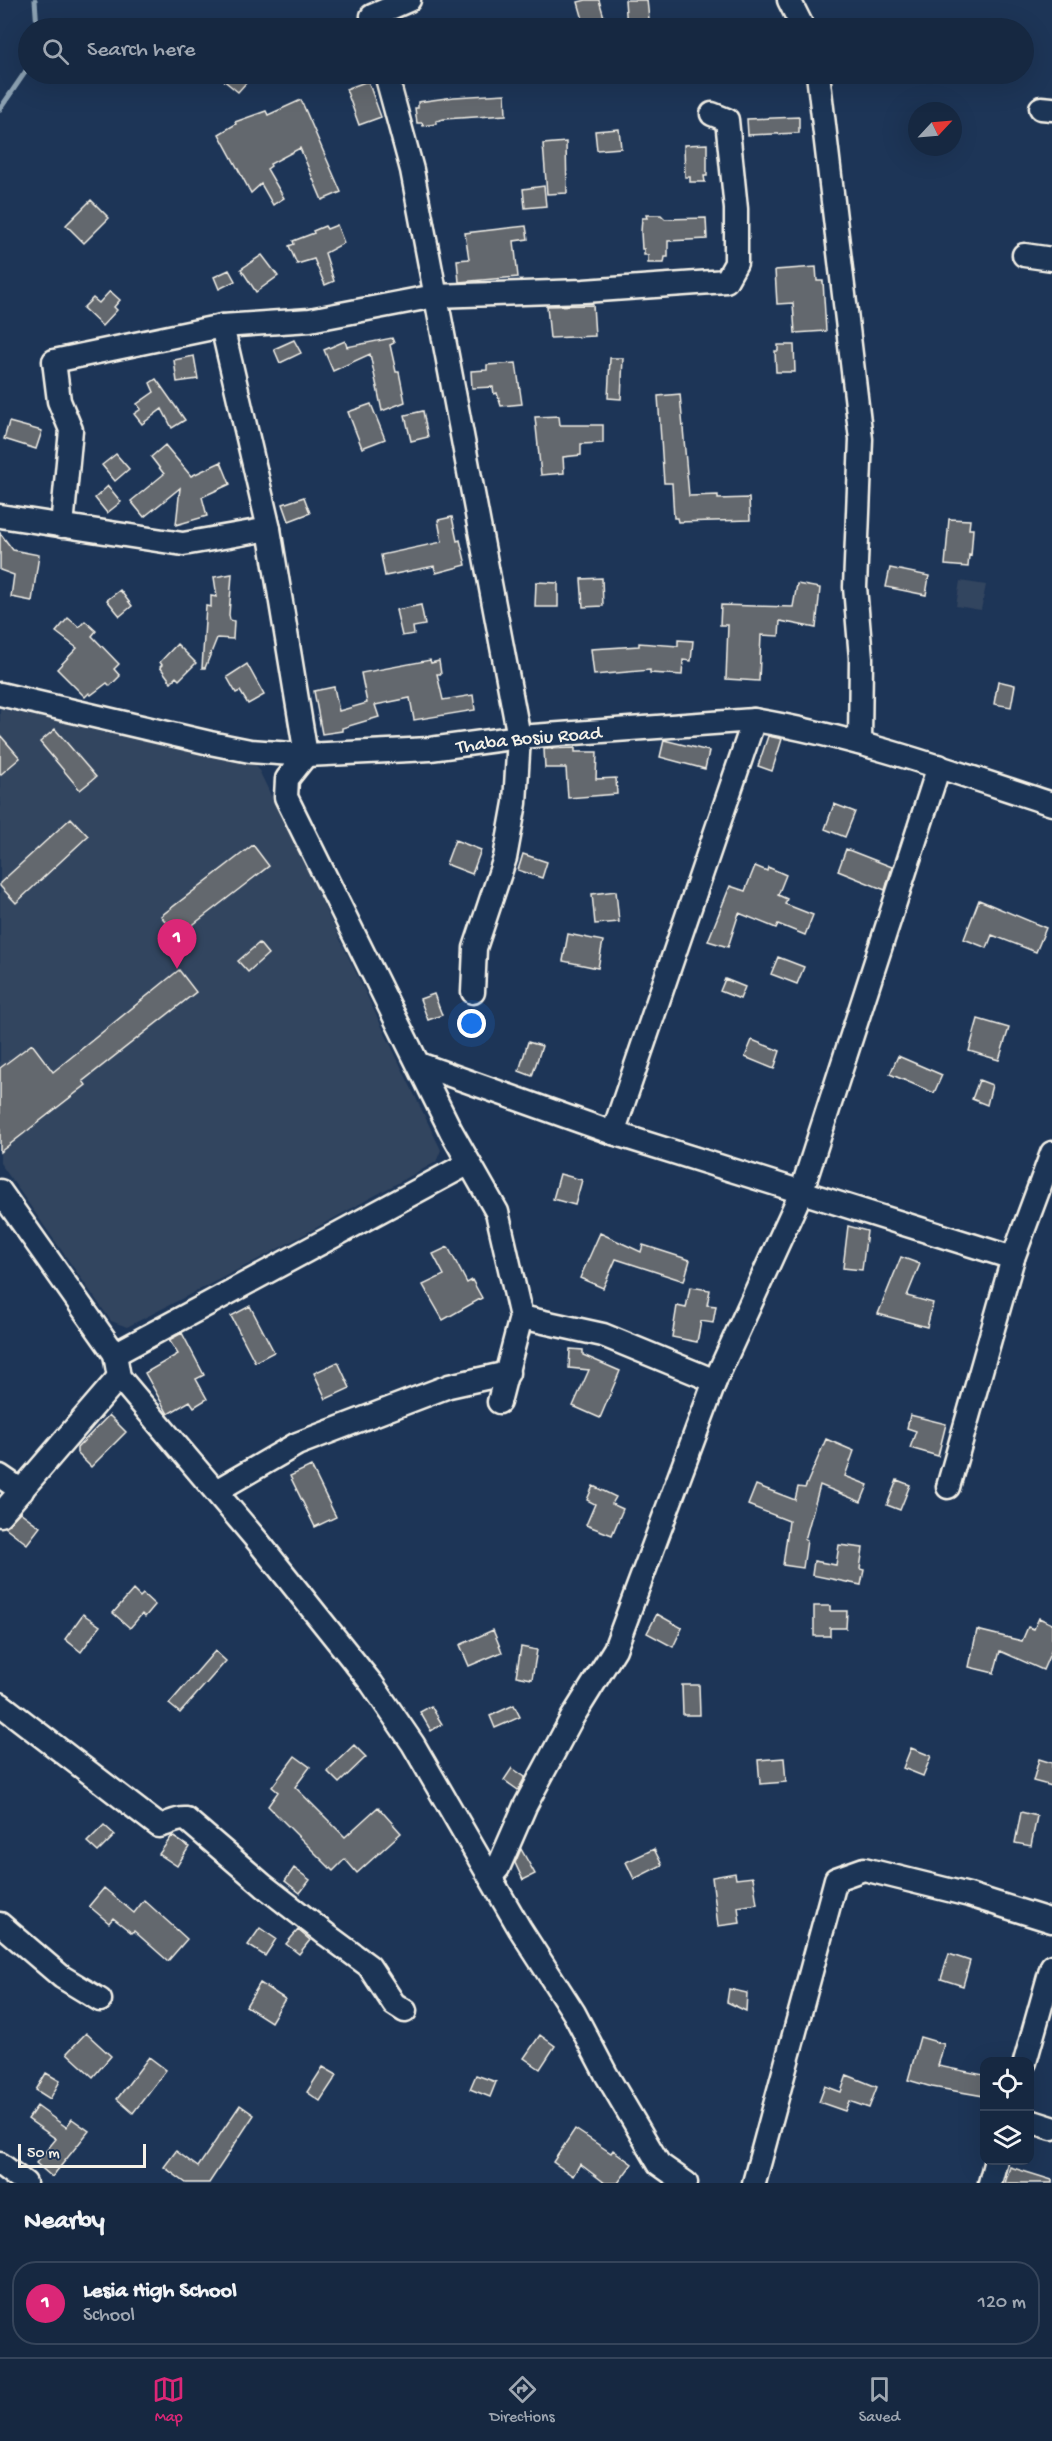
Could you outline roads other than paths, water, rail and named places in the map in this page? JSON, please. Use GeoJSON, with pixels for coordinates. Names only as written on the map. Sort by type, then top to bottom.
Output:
{"type":"FeatureCollection","features":[{"type":"Feature","properties":{"kind":"street"},"geometry":{"type":"LineString","coordinates":[[373,18],[372,16],[409,0]]}},
{"type":"Feature","properties":{"kind":"street"},"geometry":{"type":"LineString","coordinates":[[789,0],[798,18]]}},
{"type":"Feature","properties":{"kind":"street"},"geometry":{"type":"LineString","coordinates":[[389,84],[412,170],[519,737],[515,803],[505,858],[476,948],[473,992]]}},
{"type":"Feature","properties":{"kind":"street"},"geometry":{"type":"LineString","coordinates":[[819,84],[861,439],[855,588],[861,658],[860,743]]}},
{"type":"Feature","properties":{"kind":"street"},"geometry":{"type":"LineString","coordinates":[[62,526],[71,430],[59,401],[54,361],[222,326],[310,320],[435,296],[584,291],[726,280],[736,262],[736,209],[727,120],[712,114]]}},
{"type":"Feature","properties":{"kind":"street"},"geometry":{"type":"LineString","coordinates":[[1024,255],[1052,259]]}},
{"type":"Feature","properties":{"kind":"street"},"geometry":{"type":"LineString","coordinates":[[222,326],[269,529],[306,755],[287,779],[286,797],[469,1163],[497,1212],[521,1317],[500,1402]]}},
{"type":"Feature","properties":{"kind":"street"},"geometry":{"type":"LineString","coordinates":[[0,516],[183,544],[269,529]]}},
{"type":"Feature","properties":{"kind":"street","name":"Thaba Bosiu Road"},"geometry":{"type":"LineString","coordinates":[[0,694],[250,751],[306,755],[430,749],[519,737],[754,720],[792,726],[860,743],[939,766],[1052,804]]}},
{"type":"Feature","properties":{"kind":"street"},"geometry":{"type":"LineString","coordinates":[[613,1133],[754,720]]}},
{"type":"Feature","properties":{"kind":"street"},"geometry":{"type":"LineString","coordinates":[[491,1876],[498,1868],[525,1806],[573,1718],[615,1649],[715,1381],[801,1193],[939,766]]}},
{"type":"Feature","properties":{"kind":"street"},"geometry":{"type":"LineString","coordinates":[[419,1064],[613,1133],[1013,1258]]}},
{"type":"Feature","properties":{"kind":"street"},"geometry":{"type":"LineString","coordinates":[[948,1487],[1013,1258],[1052,1153]]}},
{"type":"Feature","properties":{"kind":"street"},"geometry":{"type":"LineString","coordinates":[[115,1354],[469,1163]]}},
{"type":"Feature","properties":{"kind":"street"},"geometry":{"type":"LineString","coordinates":[[0,1191],[115,1354],[119,1377],[216,1491],[372,1684],[413,1744],[520,1929],[574,2013],[606,2074],[659,2164],[686,2183]]}},
{"type":"Feature","properties":{"kind":"street"},"geometry":{"type":"LineString","coordinates":[[521,1317],[603,1335],[715,1381]]}},
{"type":"Feature","properties":{"kind":"street"},"geometry":{"type":"LineString","coordinates":[[216,1491],[297,1444],[449,1386],[508,1373]]}},
{"type":"Feature","properties":{"kind":"street"},"geometry":{"type":"LineString","coordinates":[[0,1515],[119,1377]]}},
{"type":"Feature","properties":{"kind":"street"},"geometry":{"type":"LineString","coordinates":[[0,1476],[22,1491]]}},
{"type":"Feature","properties":{"kind":"street"},"geometry":{"type":"LineString","coordinates":[[0,1704],[159,1826],[168,1825],[178,1819],[186,1819],[273,1893],[369,1966],[394,2004],[405,2011]]}},
{"type":"Feature","properties":{"kind":"street"},"geometry":{"type":"LineString","coordinates":[[754,2183],[836,1879],[864,1869],[969,1895],[1052,1921]]}},
{"type":"Feature","properties":{"kind":"street"},"geometry":{"type":"LineString","coordinates":[[0,1924],[62,1977],[100,2000]]}},
{"type":"Feature","properties":{"kind":"street"},"geometry":{"type":"LineString","coordinates":[[1026,2057],[1052,1966]]}},
{"type":"Feature","properties":{"kind":"street"},"geometry":{"type":"LineString","coordinates":[[1034,2123],[1052,2128]]}},
{"type":"Feature","properties":{"kind":"street"},"geometry":{"type":"LineString","coordinates":[[0,2164],[25,2183]]}},
{"type":"Feature","properties":{"kind":"street"},"geometry":{"type":"LineString","coordinates":[[990,2183],[995,2165]]}},
{"type":"Feature","properties":{"kind":"waterway"},"geometry":{"type":"LineString","coordinates":[[35,0],[36,18]]}},
{"type":"Feature","properties":{"kind":"waterway"},"geometry":{"type":"LineString","coordinates":[[0,109],[18,83]]}},
{"type":"Feature","properties":{"kind":"place","name":"Lesia High School"},"geometry":{"type":"Point","coordinates":[177,969]}}]}
